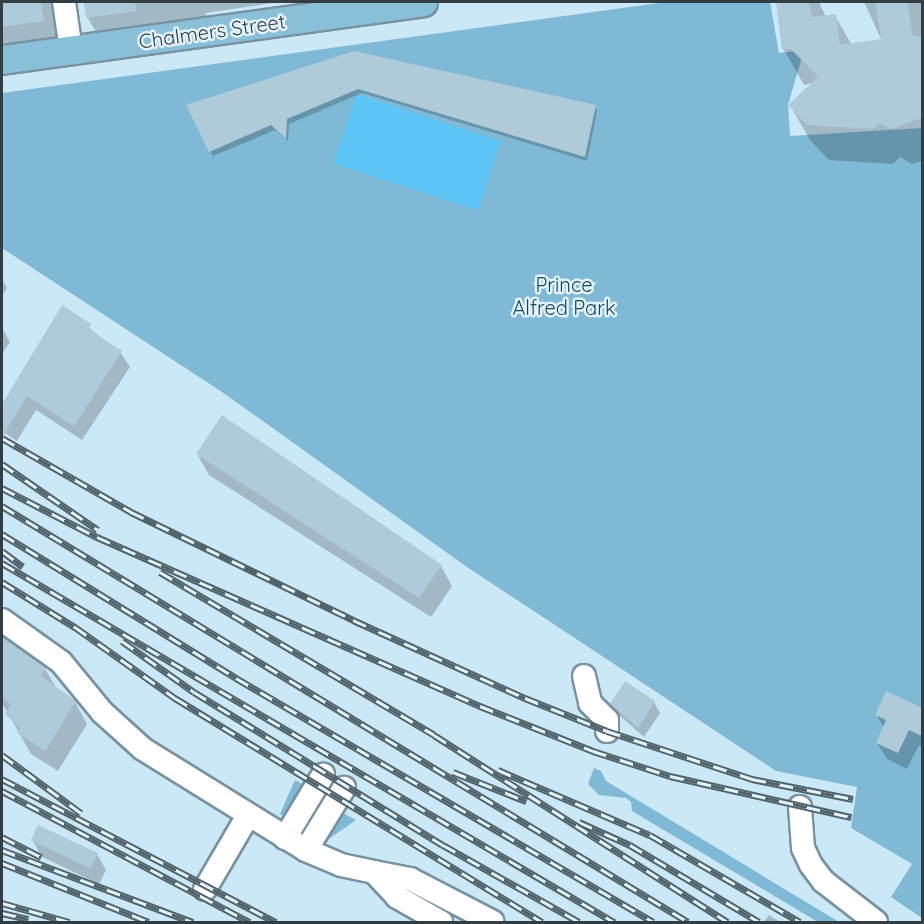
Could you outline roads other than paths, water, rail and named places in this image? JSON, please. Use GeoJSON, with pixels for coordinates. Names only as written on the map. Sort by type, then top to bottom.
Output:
{"type":"FeatureCollection","features":[{"type":"Feature","properties":{"kind":"main road","name":"Chalmers Street"},"geometry":{"type":"LineString","coordinates":[[2,60],[379,4],[423,2]]}},
{"type":"Feature","properties":{"kind":"street"},"geometry":{"type":"LineString","coordinates":[[64,2],[71,50]]}},
{"type":"Feature","properties":{"kind":"street"},"geometry":{"type":"LineString","coordinates":[[2,620],[61,662],[102,712],[143,749],[247,817],[306,850],[341,865],[410,879],[436,890],[493,922]]}},
{"type":"Feature","properties":{"kind":"street"},"geometry":{"type":"LineString","coordinates":[[584,676],[590,703],[608,720],[607,732]]}},
{"type":"Feature","properties":{"kind":"street"},"geometry":{"type":"LineString","coordinates":[[285,838],[323,775]]}},
{"type":"Feature","properties":{"kind":"street"},"geometry":{"type":"LineString","coordinates":[[306,850],[344,788]]}},
{"type":"Feature","properties":{"kind":"street"},"geometry":{"type":"LineString","coordinates":[[800,807],[803,848],[811,865],[823,881],[876,922]]}},
{"type":"Feature","properties":{"kind":"street"},"geometry":{"type":"LineString","coordinates":[[205,889],[247,817]]}},
{"type":"Feature","properties":{"kind":"street"},"geometry":{"type":"LineString","coordinates":[[374,872],[397,897],[441,922]]}},
{"type":"Feature","properties":{"kind":"railway"},"geometry":{"type":"LineString","coordinates":[[2,438],[131,512],[353,620],[525,698],[607,731],[752,779],[853,799]]}},
{"type":"Feature","properties":{"kind":"railway"},"geometry":{"type":"LineString","coordinates":[[2,464],[98,530]]}},
{"type":"Feature","properties":{"kind":"railway"},"geometry":{"type":"LineString","coordinates":[[2,488],[97,537],[480,706],[593,751],[670,776],[851,817]]}},
{"type":"Feature","properties":{"kind":"railway"},"geometry":{"type":"LineString","coordinates":[[2,506],[688,922]]}},
{"type":"Feature","properties":{"kind":"railway"},"geometry":{"type":"LineString","coordinates":[[2,534],[236,678],[653,922]]}},
{"type":"Feature","properties":{"kind":"railway"},"geometry":{"type":"LineString","coordinates":[[2,551],[23,567]]}},
{"type":"Feature","properties":{"kind":"railway"},"geometry":{"type":"LineString","coordinates":[[2,563],[614,922]]}},
{"type":"Feature","properties":{"kind":"railway"},"geometry":{"type":"LineString","coordinates":[[160,572],[434,735],[728,922]]}},
{"type":"Feature","properties":{"kind":"railway"},"geometry":{"type":"LineString","coordinates":[[2,582],[75,627],[175,698],[542,922]]}},
{"type":"Feature","properties":{"kind":"railway"},"geometry":{"type":"LineString","coordinates":[[122,641],[194,692],[443,845],[579,922]]}},
{"type":"Feature","properties":{"kind":"railway"},"geometry":{"type":"LineString","coordinates":[[2,755],[81,813]]}},
{"type":"Feature","properties":{"kind":"railway"},"geometry":{"type":"LineString","coordinates":[[498,770],[650,835],[800,922]]}},
{"type":"Feature","properties":{"kind":"railway"},"geometry":{"type":"LineString","coordinates":[[453,772],[526,801]]}},
{"type":"Feature","properties":{"kind":"railway"},"geometry":{"type":"LineString","coordinates":[[2,779],[276,922]]}},
{"type":"Feature","properties":{"kind":"railway"},"geometry":{"type":"LineString","coordinates":[[2,791],[249,922]]}},
{"type":"Feature","properties":{"kind":"railway"},"geometry":{"type":"LineString","coordinates":[[579,822],[630,845],[759,922]]}},
{"type":"Feature","properties":{"kind":"railway"},"geometry":{"type":"LineString","coordinates":[[2,837],[41,857]]}},
{"type":"Feature","properties":{"kind":"railway"},"geometry":{"type":"LineString","coordinates":[[2,850],[193,922]]}},
{"type":"Feature","properties":{"kind":"railway"},"geometry":{"type":"LineString","coordinates":[[2,863],[149,922]]}},
{"type":"Feature","properties":{"kind":"railway"},"geometry":{"type":"LineString","coordinates":[[2,903],[69,922]]}},
{"type":"Feature","properties":{"kind":"railway"},"geometry":{"type":"LineString","coordinates":[[2,913],[28,919]]}},
{"type":"Feature","properties":{"kind":"park label","name":"Prince Alfred Park"},"geometry":{"type":"Point","coordinates":[564,296]}}]}
